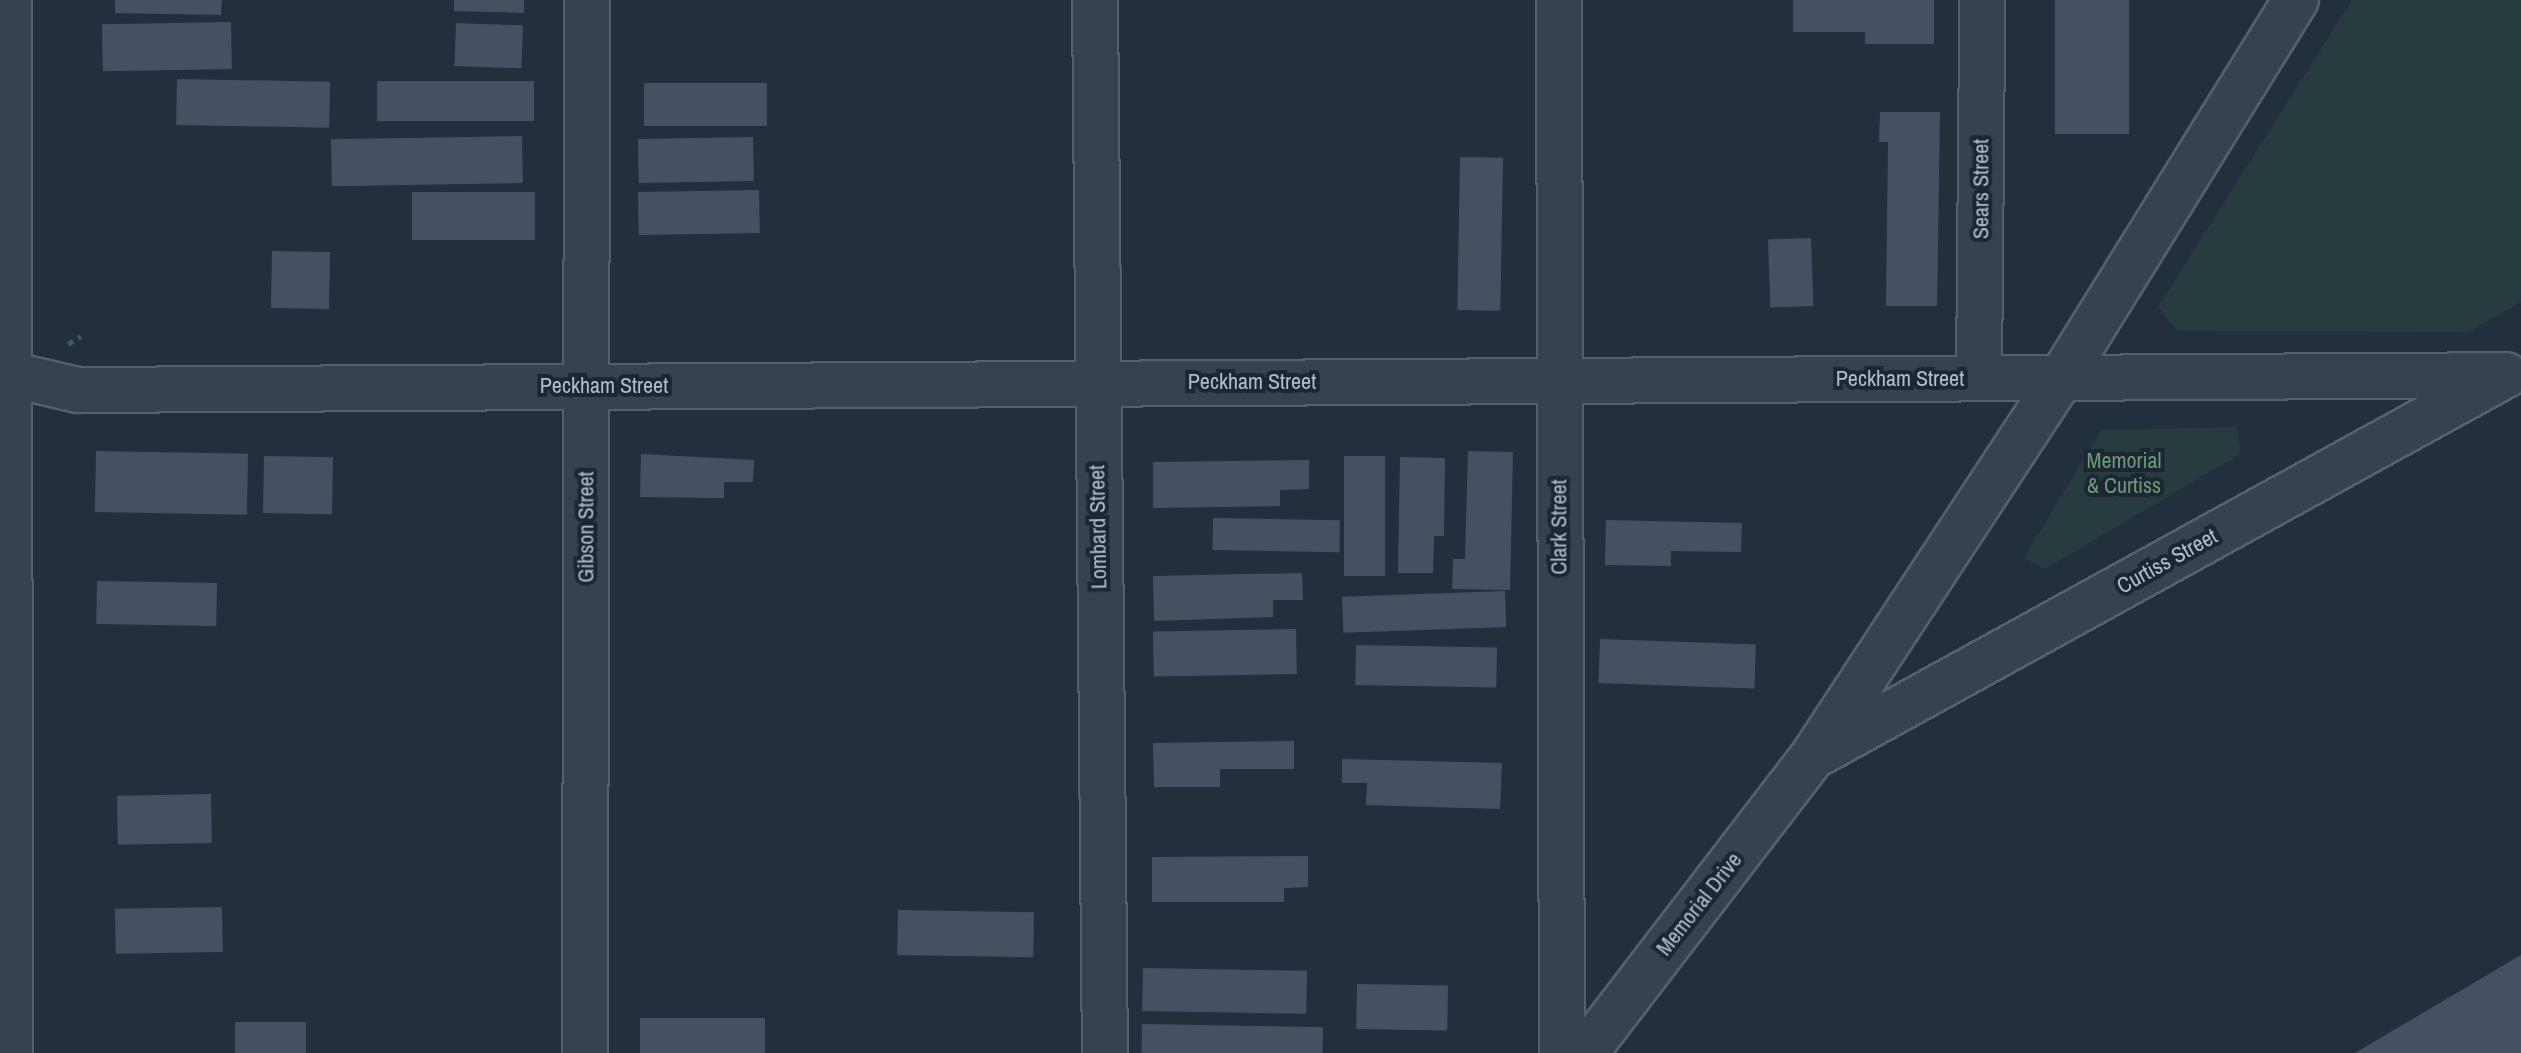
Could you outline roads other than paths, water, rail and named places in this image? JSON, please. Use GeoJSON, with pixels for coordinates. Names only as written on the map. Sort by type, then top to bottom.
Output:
{"type":"FeatureCollection","features":[{"type":"Feature","properties":{"kind":"street"},"geometry":{"type":"LineString","coordinates":[[9,0],[4,373],[10,1053]]}},
{"type":"Feature","properties":{"kind":"street","name":"Gibson Street"},"geometry":{"type":"LineString","coordinates":[[585,1053],[587,0]]}},
{"type":"Feature","properties":{"kind":"street","name":"Lombard Street"},"geometry":{"type":"LineString","coordinates":[[1095,0],[1096,383],[1105,1053]]}},
{"type":"Feature","properties":{"kind":"street","name":"Clark Street"},"geometry":{"type":"LineString","coordinates":[[1559,0],[1562,1053]]}},
{"type":"Feature","properties":{"kind":"street","name":"Sears Street"},"geometry":{"type":"LineString","coordinates":[[1979,378],[1982,0]]}},
{"type":"Feature","properties":{"kind":"street","name":"Memorial Drive"},"geometry":{"type":"LineString","coordinates":[[1585,1053],[1813,756],[2062,377],[2296,0]]}},
{"type":"Feature","properties":{"kind":"street","name":"Peckham Street"},"geometry":{"type":"LineString","coordinates":[[4,373],[78,390],[1979,378],[2514,370]]}},
{"type":"Feature","properties":{"kind":"street","name":"Curtiss Street"},"geometry":{"type":"LineString","coordinates":[[1813,756],[2514,370]]}},
{"type":"Feature","properties":{"kind":"park label","name":"Memorial & Curtiss"},"geometry":{"type":"Point","coordinates":[2124,472]}}]}
